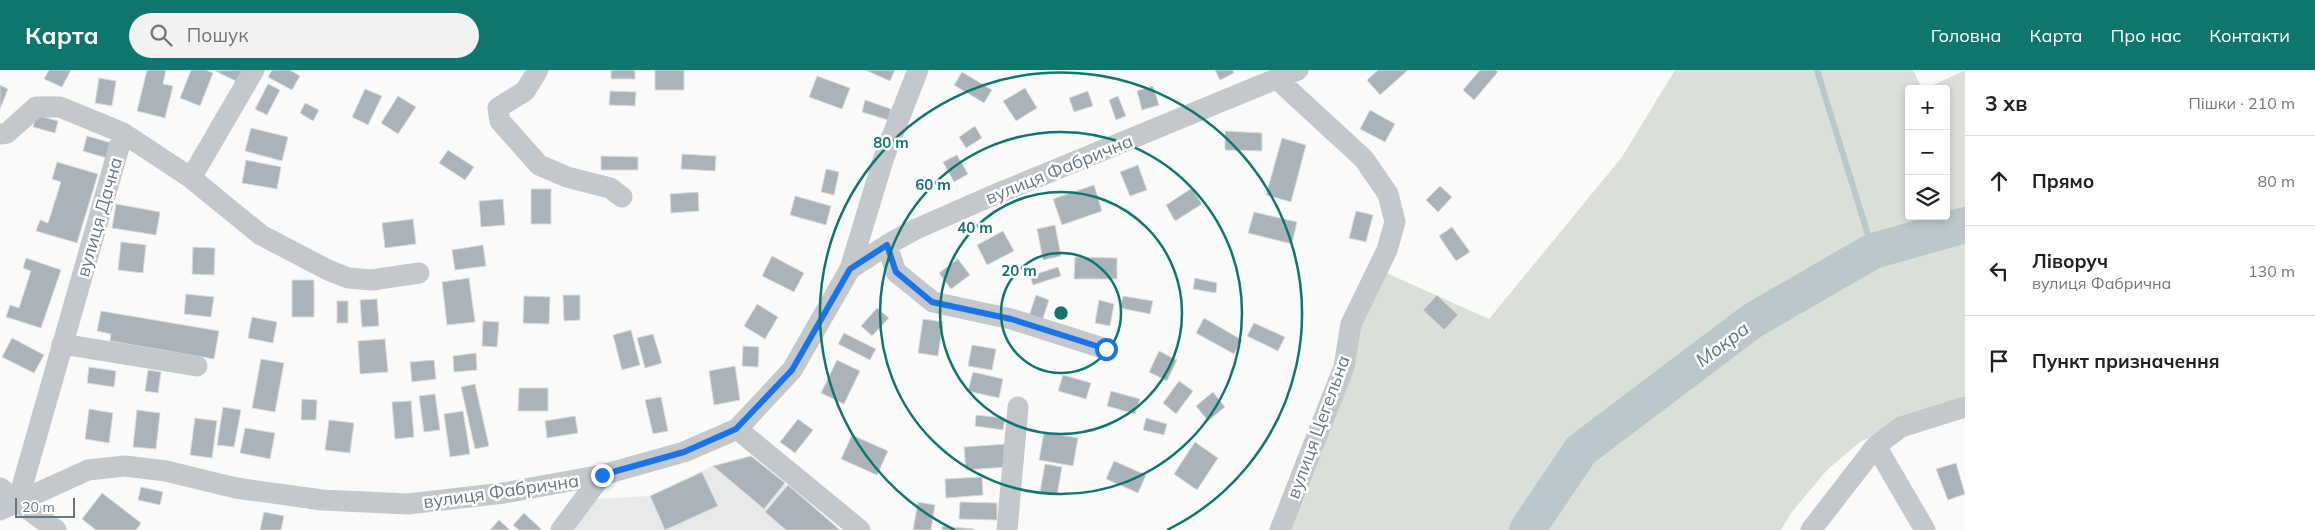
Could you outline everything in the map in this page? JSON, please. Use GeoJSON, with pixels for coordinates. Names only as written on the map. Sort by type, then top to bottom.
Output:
{"type":"FeatureCollection","features":[{"type":"Feature","properties":{"kind":"street"},"geometry":{"type":"LineString","coordinates":[[191,178],[254,70]]}},
{"type":"Feature","properties":{"kind":"street"},"geometry":{"type":"LineString","coordinates":[[538,70],[524,91],[498,108],[500,121],[539,165],[566,177],[610,188],[622,197]]}},
{"type":"Feature","properties":{"kind":"street"},"geometry":{"type":"LineString","coordinates":[[850,269],[884,157],[918,70]]}},
{"type":"Feature","properties":{"kind":"street","name":"вулиця Фабрична"},"geometry":{"type":"LineString","coordinates":[[9,505],[88,470],[125,466],[166,471],[236,488],[313,499],[408,504],[504,493],[602,475],[684,452],[736,429],[792,370],[850,269],[887,245],[914,230],[989,198],[1298,70]]}},
{"type":"Feature","properties":{"kind":"street","name":"вулиця Цегельна"},"geometry":{"type":"LineString","coordinates":[[1277,79],[1364,159],[1388,194],[1395,222],[1387,250],[1351,324],[1344,367],[1280,530]]}},
{"type":"Feature","properties":{"kind":"street"},"geometry":{"type":"LineString","coordinates":[[0,134],[7,133],[36,107],[60,107],[123,133]]}},
{"type":"Feature","properties":{"kind":"street","name":"вулиця Дачна"},"geometry":{"type":"LineString","coordinates":[[9,505],[62,344],[123,133],[191,178],[261,235],[328,270],[348,278],[372,280],[419,273]]}},
{"type":"Feature","properties":{"kind":"street"},"geometry":{"type":"LineString","coordinates":[[887,245],[896,272],[932,302],[1011,319],[1106,349]]}},
{"type":"Feature","properties":{"kind":"street"},"geometry":{"type":"LineString","coordinates":[[62,344],[197,366]]}},
{"type":"Feature","properties":{"kind":"street"},"geometry":{"type":"LineString","coordinates":[[1007,530],[1018,406]]}},
{"type":"Feature","properties":{"kind":"street"},"geometry":{"type":"LineString","coordinates":[[1811,530],[1876,446],[1901,427],[1965,407]]}},
{"type":"Feature","properties":{"kind":"street"},"geometry":{"type":"LineString","coordinates":[[736,429],[860,530]]}},
{"type":"Feature","properties":{"kind":"street"},"geometry":{"type":"LineString","coordinates":[[1876,446],[1925,530]]}},
{"type":"Feature","properties":{"kind":"street"},"geometry":{"type":"LineString","coordinates":[[561,530],[602,475]]}},
{"type":"Feature","properties":{"kind":"street"},"geometry":{"type":"LineString","coordinates":[[0,488],[9,505],[56,530]]}},
{"type":"Feature","properties":{"kind":"shaded area"},"geometry":{"type":"Polygon","coordinates":[[[1675,70],[1913,70],[1920,85],[1905,85],[1905,220],[1950,220],[1950,85],[1933,85],[1965,70],[1965,401],[1861,441],[1827,470],[1791,513],[1781,530],[1283,530],[1382,271],[1489,319],[1622,157],[1675,70]]]}},
{"type":"Feature","properties":{"kind":"shaded area"},"geometry":{"type":"Polygon","coordinates":[[[751,456],[840,530],[573,530],[595,499],[650,496],[713,466],[751,456]]]}},
{"type":"Feature","properties":{"kind":"building"},"geometry":{"type":"Polygon","coordinates":[[[49,70],[71,70],[62,87],[44,79],[49,70]]]}},
{"type":"Feature","properties":{"kind":"building"},"geometry":{"type":"Polygon","coordinates":[[[147,70],[166,70],[163,84],[173,86],[165,118],[137,111],[147,70]]]}},
{"type":"Feature","properties":{"kind":"building"},"geometry":{"type":"Polygon","coordinates":[[[191,70],[206,70],[213,73],[200,106],[180,98],[191,70]]]}},
{"type":"Feature","properties":{"kind":"building"},"geometry":{"type":"Polygon","coordinates":[[[272,70],[290,70],[300,76],[292,90],[268,77],[272,70]]]}},
{"type":"Feature","properties":{"kind":"building"},"geometry":{"type":"Polygon","coordinates":[[[611,70],[635,70],[635,79],[611,79],[611,70]]]}},
{"type":"Feature","properties":{"kind":"building"},"geometry":{"type":"Polygon","coordinates":[[[655,70],[684,70],[684,90],[655,90],[655,70]]]}},
{"type":"Feature","properties":{"kind":"building"},"geometry":{"type":"Polygon","coordinates":[[[865,70],[895,70],[890,81],[865,70]]]}},
{"type":"Feature","properties":{"kind":"building"},"geometry":{"type":"Polygon","coordinates":[[[1215,70],[1233,70],[1234,73],[1220,80],[1215,70]]]}},
{"type":"Feature","properties":{"kind":"building"},"geometry":{"type":"Polygon","coordinates":[[[1378,70],[1408,70],[1380,95],[1367,80],[1378,70]]]}},
{"type":"Feature","properties":{"kind":"building"},"geometry":{"type":"Polygon","coordinates":[[[1480,70],[1496,70],[1498,72],[1474,100],[1463,90],[1480,70]]]}},
{"type":"Feature","properties":{"kind":"building"},"geometry":{"type":"Polygon","coordinates":[[[215,71],[244,71],[238,82],[215,71]]]}},
{"type":"Feature","properties":{"kind":"building"},"geometry":{"type":"Polygon","coordinates":[[[962,72],[992,90],[984,103],[954,85],[962,72]]]}},
{"type":"Feature","properties":{"kind":"building"},"geometry":{"type":"Polygon","coordinates":[[[817,76],[850,88],[842,109],[809,97],[817,76]]]}},
{"type":"Feature","properties":{"kind":"building"},"geometry":{"type":"Polygon","coordinates":[[[99,78],[116,81],[112,106],[95,103],[99,78]]]}},
{"type":"Feature","properties":{"kind":"building"},"geometry":{"type":"Polygon","coordinates":[[[268,84],[280,90],[267,115],[255,109],[268,84]]]}},
{"type":"Feature","properties":{"kind":"building"},"geometry":{"type":"Polygon","coordinates":[[[0,85],[8,89],[0,109],[0,85]]]}},
{"type":"Feature","properties":{"kind":"building"},"geometry":{"type":"Polygon","coordinates":[[[1153,86],[1159,105],[1142,110],[1137,91],[1153,86]]]}},
{"type":"Feature","properties":{"kind":"building"},"geometry":{"type":"Polygon","coordinates":[[[1025,88],[1037,108],[1016,121],[1003,101],[1025,88]]]}},
{"type":"Feature","properties":{"kind":"building"},"geometry":{"type":"Polygon","coordinates":[[[365,89],[382,96],[368,125],[352,117],[365,89]]]}},
{"type":"Feature","properties":{"kind":"building"},"geometry":{"type":"Polygon","coordinates":[[[610,91],[636,92],[635,106],[609,105],[610,91]]]}},
{"type":"Feature","properties":{"kind":"building"},"geometry":{"type":"Polygon","coordinates":[[[1088,91],[1093,106],[1074,112],[1069,98],[1088,91]]]}},
{"type":"Feature","properties":{"kind":"building"},"geometry":{"type":"Polygon","coordinates":[[[398,96],[416,107],[398,134],[381,123],[398,96]]]}},
{"type":"Feature","properties":{"kind":"building"},"geometry":{"type":"Polygon","coordinates":[[[1118,96],[1126,116],[1116,120],[1109,100],[1118,96]]]}},
{"type":"Feature","properties":{"kind":"building"},"geometry":{"type":"Polygon","coordinates":[[[865,100],[891,109],[888,120],[862,112],[865,100]]]}},
{"type":"Feature","properties":{"kind":"building"},"geometry":{"type":"Polygon","coordinates":[[[305,103],[319,110],[313,121],[300,113],[305,103]]]}},
{"type":"Feature","properties":{"kind":"building"},"geometry":{"type":"Polygon","coordinates":[[[1370,110],[1395,124],[1385,142],[1360,129],[1370,110]]]}},
{"type":"Feature","properties":{"kind":"building"},"geometry":{"type":"Polygon","coordinates":[[[36,115],[58,121],[55,133],[33,127],[36,115]]]}},
{"type":"Feature","properties":{"kind":"building"},"geometry":{"type":"Polygon","coordinates":[[[975,126],[982,138],[966,148],[959,137],[975,126]]]}},
{"type":"Feature","properties":{"kind":"building"},"geometry":{"type":"Polygon","coordinates":[[[251,128],[288,137],[282,161],[245,151],[251,128]]]}},
{"type":"Feature","properties":{"kind":"building"},"geometry":{"type":"Polygon","coordinates":[[[1225,131],[1262,133],[1262,151],[1225,150],[1225,131]]]}},
{"type":"Feature","properties":{"kind":"building"},"geometry":{"type":"Polygon","coordinates":[[[87,136],[112,143],[107,158],[83,151],[87,136]]]}},
{"type":"Feature","properties":{"kind":"building"},"geometry":{"type":"Polygon","coordinates":[[[1282,138],[1306,145],[1291,202],[1266,195],[1282,138]]]}},
{"type":"Feature","properties":{"kind":"building"},"geometry":{"type":"Polygon","coordinates":[[[448,150],[474,167],[465,180],[439,163],[448,150]]]}},
{"type":"Feature","properties":{"kind":"building"},"geometry":{"type":"Polygon","coordinates":[[[682,154],[716,156],[715,171],[681,169],[682,154]]]}},
{"type":"Feature","properties":{"kind":"building"},"geometry":{"type":"Polygon","coordinates":[[[957,155],[968,174],[954,182],[943,162],[957,155]]]}},
{"type":"Feature","properties":{"kind":"building"},"geometry":{"type":"Polygon","coordinates":[[[601,156],[638,157],[638,170],[601,170],[601,156]]]}},
{"type":"Feature","properties":{"kind":"building"},"geometry":{"type":"Polygon","coordinates":[[[246,160],[281,167],[277,189],[242,183],[246,160]]]}},
{"type":"Feature","properties":{"kind":"building"},"geometry":{"type":"Polygon","coordinates":[[[57,162],[98,174],[77,243],[36,231],[40,220],[48,223],[61,182],[52,179],[57,162]]]}},
{"type":"Feature","properties":{"kind":"building"},"geometry":{"type":"Polygon","coordinates":[[[1138,165],[1147,190],[1130,196],[1120,172],[1138,165]]]}},
{"type":"Feature","properties":{"kind":"building"},"geometry":{"type":"Polygon","coordinates":[[[826,169],[839,172],[834,195],[821,192],[826,169]]]}},
{"type":"Feature","properties":{"kind":"building"},"geometry":{"type":"Polygon","coordinates":[[[1094,185],[1102,211],[1062,225],[1053,199],[1094,185]]]}},
{"type":"Feature","properties":{"kind":"building"},"geometry":{"type":"Polygon","coordinates":[[[1440,186],[1452,197],[1438,212],[1426,200],[1440,186]]]}},
{"type":"Feature","properties":{"kind":"building"},"geometry":{"type":"Polygon","coordinates":[[[1192,188],[1202,204],[1175,221],[1166,205],[1192,188]]]}},
{"type":"Feature","properties":{"kind":"building"},"geometry":{"type":"Polygon","coordinates":[[[531,189],[551,189],[551,224],[531,224],[531,189]]]}},
{"type":"Feature","properties":{"kind":"building"},"geometry":{"type":"Polygon","coordinates":[[[698,192],[699,211],[671,213],[670,194],[698,192]]]}},
{"type":"Feature","properties":{"kind":"building"},"geometry":{"type":"Polygon","coordinates":[[[795,196],[831,206],[826,225],[790,215],[795,196]]]}},
{"type":"Feature","properties":{"kind":"building"},"geometry":{"type":"Polygon","coordinates":[[[503,199],[505,225],[481,227],[479,201],[503,199]]]}},
{"type":"Feature","properties":{"kind":"building"},"geometry":{"type":"Polygon","coordinates":[[[116,204],[160,212],[156,235],[112,228],[116,204]]]}},
{"type":"Feature","properties":{"kind":"building"},"geometry":{"type":"Polygon","coordinates":[[[1356,211],[1373,215],[1366,242],[1349,238],[1356,211]]]}},
{"type":"Feature","properties":{"kind":"building"},"geometry":{"type":"Polygon","coordinates":[[[1254,212],[1297,222],[1292,244],[1248,233],[1254,212]]]}},
{"type":"Feature","properties":{"kind":"building"},"geometry":{"type":"Polygon","coordinates":[[[413,219],[416,244],[385,248],[382,223],[413,219]]]}},
{"type":"Feature","properties":{"kind":"building"},"geometry":{"type":"Polygon","coordinates":[[[1055,225],[1061,256],[1043,260],[1037,229],[1055,225]]]}},
{"type":"Feature","properties":{"kind":"building"},"geometry":{"type":"Polygon","coordinates":[[[1452,227],[1470,252],[1456,261],[1439,236],[1452,227]]]}},
{"type":"Feature","properties":{"kind":"building"},"geometry":{"type":"Polygon","coordinates":[[[1003,231],[1014,251],[987,265],[977,245],[1003,231]]]}},
{"type":"Feature","properties":{"kind":"building"},"geometry":{"type":"Polygon","coordinates":[[[121,242],[146,245],[143,273],[118,270],[121,242]]]}},
{"type":"Feature","properties":{"kind":"building"},"geometry":{"type":"Polygon","coordinates":[[[483,245],[486,266],[455,270],[452,250],[483,245]]]}},
{"type":"Feature","properties":{"kind":"building"},"geometry":{"type":"Polygon","coordinates":[[[193,247],[215,248],[214,275],[192,274],[193,247]]]}},
{"type":"Feature","properties":{"kind":"building"},"geometry":{"type":"Polygon","coordinates":[[[772,256],[804,273],[794,292],[762,276],[772,256]]]}},
{"type":"Feature","properties":{"kind":"building"},"geometry":{"type":"Polygon","coordinates":[[[1075,257],[1117,258],[1117,279],[1074,279],[1075,257]]]}},
{"type":"Feature","properties":{"kind":"building"},"geometry":{"type":"Polygon","coordinates":[[[26,258],[61,270],[41,328],[6,317],[10,305],[19,308],[31,271],[23,268],[26,258]]]}},
{"type":"Feature","properties":{"kind":"building"},"geometry":{"type":"Polygon","coordinates":[[[958,259],[970,275],[951,289],[939,273],[958,259]]]}},
{"type":"Feature","properties":{"kind":"building"},"geometry":{"type":"Polygon","coordinates":[[[1058,267],[1061,276],[1033,285],[1030,276],[1058,267]]]}},
{"type":"Feature","properties":{"kind":"building"},"geometry":{"type":"Polygon","coordinates":[[[469,278],[475,322],[447,325],[442,282],[469,278]]]}},
{"type":"Feature","properties":{"kind":"building"},"geometry":{"type":"Polygon","coordinates":[[[1195,278],[1217,283],[1216,293],[1193,289],[1195,278]]]}},
{"type":"Feature","properties":{"kind":"building"},"geometry":{"type":"Polygon","coordinates":[[[292,280],[314,280],[314,317],[292,317],[292,280]]]}},
{"type":"Feature","properties":{"kind":"building"},"geometry":{"type":"Polygon","coordinates":[[[186,294],[214,297],[211,317],[184,314],[186,294]]]}},
{"type":"Feature","properties":{"kind":"building"},"geometry":{"type":"Polygon","coordinates":[[[563,295],[580,295],[580,320],[564,321],[563,295]]]}},
{"type":"Feature","properties":{"kind":"building"},"geometry":{"type":"Polygon","coordinates":[[[1036,295],[1049,300],[1042,321],[1029,316],[1036,295]]]}},
{"type":"Feature","properties":{"kind":"building"},"geometry":{"type":"Polygon","coordinates":[[[1437,295],[1458,315],[1444,330],[1423,310],[1437,295]]]}},
{"type":"Feature","properties":{"kind":"building"},"geometry":{"type":"Polygon","coordinates":[[[524,296],[550,297],[549,324],[523,323],[524,296]]]}},
{"type":"Feature","properties":{"kind":"building"},"geometry":{"type":"Polygon","coordinates":[[[1123,296],[1153,301],[1150,314],[1120,308],[1123,296]]]}},
{"type":"Feature","properties":{"kind":"building"},"geometry":{"type":"Polygon","coordinates":[[[377,299],[379,326],[362,327],[360,300],[377,299]]]}},
{"type":"Feature","properties":{"kind":"building"},"geometry":{"type":"Polygon","coordinates":[[[1099,300],[1114,304],[1110,326],[1095,323],[1099,300]]]}},
{"type":"Feature","properties":{"kind":"building"},"geometry":{"type":"Polygon","coordinates":[[[337,301],[348,301],[348,323],[337,323],[337,301]]]}},
{"type":"Feature","properties":{"kind":"building"},"geometry":{"type":"Polygon","coordinates":[[[757,304],[778,317],[765,339],[744,326],[757,304]]]}},
{"type":"Feature","properties":{"kind":"building"},"geometry":{"type":"Polygon","coordinates":[[[877,308],[889,318],[872,336],[861,326],[877,308]]]}},
{"type":"Feature","properties":{"kind":"building"},"geometry":{"type":"Polygon","coordinates":[[[101,311],[219,331],[214,359],[110,341],[111,334],[97,331],[101,311]]]}},
{"type":"Feature","properties":{"kind":"building"},"geometry":{"type":"Polygon","coordinates":[[[252,317],[277,322],[273,343],[248,338],[252,317]]]}},
{"type":"Feature","properties":{"kind":"building"},"geometry":{"type":"Polygon","coordinates":[[[1204,318],[1242,340],[1234,354],[1196,333],[1204,318]]]}},
{"type":"Feature","properties":{"kind":"building"},"geometry":{"type":"Polygon","coordinates":[[[923,319],[943,322],[938,356],[918,353],[923,319]]]}},
{"type":"Feature","properties":{"kind":"building"},"geometry":{"type":"Polygon","coordinates":[[[483,321],[499,322],[497,347],[482,346],[483,321]]]}},
{"type":"Feature","properties":{"kind":"building"},"geometry":{"type":"Polygon","coordinates":[[[1254,323],[1285,337],[1278,351],[1247,336],[1254,323]]]}},
{"type":"Feature","properties":{"kind":"building"},"geometry":{"type":"Polygon","coordinates":[[[631,330],[640,365],[622,370],[613,335],[631,330]]]}},
{"type":"Feature","properties":{"kind":"building"},"geometry":{"type":"Polygon","coordinates":[[[844,333],[876,349],[870,360],[838,344],[844,333]]]}},
{"type":"Feature","properties":{"kind":"building"},"geometry":{"type":"Polygon","coordinates":[[[653,334],[662,363],[645,368],[637,338],[653,334]]]}},
{"type":"Feature","properties":{"kind":"building"},"geometry":{"type":"Polygon","coordinates":[[[12,338],[44,355],[34,373],[2,357],[12,338]]]}},
{"type":"Feature","properties":{"kind":"building"},"geometry":{"type":"Polygon","coordinates":[[[385,339],[388,372],[360,374],[358,341],[385,339]]]}},
{"type":"Feature","properties":{"kind":"building"},"geometry":{"type":"Polygon","coordinates":[[[972,345],[996,349],[992,370],[968,366],[972,345]]]}},
{"type":"Feature","properties":{"kind":"building"},"geometry":{"type":"Polygon","coordinates":[[[743,346],[759,347],[758,367],[742,366],[743,346]]]}},
{"type":"Feature","properties":{"kind":"building"},"geometry":{"type":"Polygon","coordinates":[[[1159,351],[1177,360],[1167,381],[1149,372],[1159,351]]]}},
{"type":"Feature","properties":{"kind":"building"},"geometry":{"type":"Polygon","coordinates":[[[476,353],[477,370],[454,372],[453,356],[476,353]]]}},
{"type":"Feature","properties":{"kind":"building"},"geometry":{"type":"Polygon","coordinates":[[[261,359],[284,363],[275,412],[252,408],[261,359]]]}},
{"type":"Feature","properties":{"kind":"building"},"geometry":{"type":"Polygon","coordinates":[[[434,360],[436,379],[412,382],[410,362],[434,360]]]}},
{"type":"Feature","properties":{"kind":"building"},"geometry":{"type":"Polygon","coordinates":[[[837,360],[860,371],[844,404],[821,393],[837,360]]]}},
{"type":"Feature","properties":{"kind":"building"},"geometry":{"type":"Polygon","coordinates":[[[735,366],[740,400],[714,405],[709,371],[735,366]]]}},
{"type":"Feature","properties":{"kind":"building"},"geometry":{"type":"Polygon","coordinates":[[[89,367],[116,371],[114,387],[87,383],[89,367]]]}},
{"type":"Feature","properties":{"kind":"building"},"geometry":{"type":"Polygon","coordinates":[[[148,370],[161,372],[158,393],[145,391],[148,370]]]}},
{"type":"Feature","properties":{"kind":"building"},"geometry":{"type":"Polygon","coordinates":[[[973,372],[1003,379],[999,398],[968,391],[973,372]]]}},
{"type":"Feature","properties":{"kind":"building"},"geometry":{"type":"Polygon","coordinates":[[[1063,375],[1091,383],[1086,399],[1058,391],[1063,375]]]}},
{"type":"Feature","properties":{"kind":"building"},"geometry":{"type":"Polygon","coordinates":[[[1179,381],[1193,391],[1176,414],[1163,403],[1179,381]]]}},
{"type":"Feature","properties":{"kind":"building"},"geometry":{"type":"Polygon","coordinates":[[[475,384],[489,446],[475,449],[461,387],[475,384]]]}},
{"type":"Feature","properties":{"kind":"building"},"geometry":{"type":"Polygon","coordinates":[[[519,388],[548,388],[548,411],[518,411],[519,388]]]}},
{"type":"Feature","properties":{"kind":"building"},"geometry":{"type":"Polygon","coordinates":[[[1111,391],[1140,399],[1135,414],[1107,406],[1111,391]]]}},
{"type":"Feature","properties":{"kind":"building"},"geometry":{"type":"Polygon","coordinates":[[[1213,392],[1225,407],[1208,421],[1196,406],[1213,392]]]}},
{"type":"Feature","properties":{"kind":"building"},"geometry":{"type":"Polygon","coordinates":[[[435,394],[440,430],[424,432],[419,396],[435,394]]]}},
{"type":"Feature","properties":{"kind":"building"},"geometry":{"type":"Polygon","coordinates":[[[661,397],[668,431],[653,434],[645,400],[661,397]]]}},
{"type":"Feature","properties":{"kind":"building"},"geometry":{"type":"Polygon","coordinates":[[[302,399],[317,400],[316,420],[301,420],[302,399]]]}},
{"type":"Feature","properties":{"kind":"building"},"geometry":{"type":"Polygon","coordinates":[[[411,401],[414,437],[395,439],[392,402],[411,401]]]}},
{"type":"Feature","properties":{"kind":"building"},"geometry":{"type":"Polygon","coordinates":[[[223,407],[241,410],[234,447],[217,445],[223,407]]]}},
{"type":"Feature","properties":{"kind":"building"},"geometry":{"type":"Polygon","coordinates":[[[89,409],[113,413],[109,443],[85,439],[89,409]]]}},
{"type":"Feature","properties":{"kind":"building"},"geometry":{"type":"Polygon","coordinates":[[[137,410],[160,413],[156,449],[133,447],[137,410]]]}},
{"type":"Feature","properties":{"kind":"building"},"geometry":{"type":"Polygon","coordinates":[[[463,411],[470,454],[450,457],[444,414],[463,411]]]}},
{"type":"Feature","properties":{"kind":"building"},"geometry":{"type":"Polygon","coordinates":[[[976,415],[1005,418],[1003,430],[975,426],[976,415]]]}},
{"type":"Feature","properties":{"kind":"building"},"geometry":{"type":"Polygon","coordinates":[[[575,416],[578,433],[547,438],[545,421],[575,416]]]}},
{"type":"Feature","properties":{"kind":"building"},"geometry":{"type":"Polygon","coordinates":[[[195,418],[217,421],[212,458],[190,455],[195,418]]]}},
{"type":"Feature","properties":{"kind":"building"},"geometry":{"type":"Polygon","coordinates":[[[1146,418],[1167,424],[1164,435],[1143,430],[1146,418]]]}},
{"type":"Feature","properties":{"kind":"building"},"geometry":{"type":"Polygon","coordinates":[[[798,419],[813,430],[795,453],[780,442],[798,419]]]}},
{"type":"Feature","properties":{"kind":"building"},"geometry":{"type":"Polygon","coordinates":[[[329,420],[354,423],[350,453],[325,450],[329,420]]]}},
{"type":"Feature","properties":{"kind":"building"},"geometry":{"type":"Polygon","coordinates":[[[245,428],[275,433],[270,459],[240,453],[245,428]]]}},
{"type":"Feature","properties":{"kind":"building"},"geometry":{"type":"Polygon","coordinates":[[[1044,432],[1078,438],[1073,466],[1039,460],[1044,432]]]}},
{"type":"Feature","properties":{"kind":"building"},"geometry":{"type":"Polygon","coordinates":[[[852,435],[888,451],[877,475],[841,459],[852,435]]]}},
{"type":"Feature","properties":{"kind":"building"},"geometry":{"type":"Polygon","coordinates":[[[1195,442],[1218,458],[1197,490],[1174,474],[1195,442]]]}},
{"type":"Feature","properties":{"kind":"building"},"geometry":{"type":"Polygon","coordinates":[[[1006,444],[1008,467],[966,470],[964,447],[1006,444]]]}},
{"type":"Feature","properties":{"kind":"building"},"geometry":{"type":"Polygon","coordinates":[[[751,456],[785,483],[764,509],[713,466],[751,456]]]}},
{"type":"Feature","properties":{"kind":"building"},"geometry":{"type":"Polygon","coordinates":[[[1114,461],[1146,475],[1138,493],[1106,479],[1114,461]]]}},
{"type":"Feature","properties":{"kind":"building"},"geometry":{"type":"Polygon","coordinates":[[[1956,463],[1965,494],[1948,500],[1936,469],[1956,463]]]}},
{"type":"Feature","properties":{"kind":"building"},"geometry":{"type":"Polygon","coordinates":[[[1045,464],[1062,467],[1057,495],[1040,492],[1045,464]]]}},
{"type":"Feature","properties":{"kind":"building"},"geometry":{"type":"Polygon","coordinates":[[[702,472],[718,506],[665,530],[650,496],[702,472]]]}},
{"type":"Feature","properties":{"kind":"building"},"geometry":{"type":"Polygon","coordinates":[[[982,477],[983,495],[946,498],[945,479],[982,477]]]}},
{"type":"Feature","properties":{"kind":"building"},"geometry":{"type":"Polygon","coordinates":[[[788,485],[840,530],[786,530],[765,512],[788,485]]]}},
{"type":"Feature","properties":{"kind":"building"},"geometry":{"type":"Polygon","coordinates":[[[141,487],[163,492],[160,505],[138,500],[141,487]]]}},
{"type":"Feature","properties":{"kind":"building"},"geometry":{"type":"Polygon","coordinates":[[[102,493],[141,523],[136,530],[96,530],[82,519],[102,493]]]}},
{"type":"Feature","properties":{"kind":"building"},"geometry":{"type":"Polygon","coordinates":[[[918,502],[935,505],[931,530],[913,530],[918,502]]]}},
{"type":"Feature","properties":{"kind":"building"},"geometry":{"type":"Polygon","coordinates":[[[960,502],[997,503],[997,520],[959,519],[960,502]]]}},
{"type":"Feature","properties":{"kind":"building"},"geometry":{"type":"Polygon","coordinates":[[[264,512],[284,516],[281,530],[260,530],[264,512]]]}},
{"type":"Feature","properties":{"kind":"building"},"geometry":{"type":"Polygon","coordinates":[[[524,513],[542,530],[519,530],[513,525],[524,513]]]}},
{"type":"Feature","properties":{"kind":"building"},"geometry":{"type":"Polygon","coordinates":[[[499,520],[510,530],[490,530],[499,520]]]}},
{"type":"Feature","properties":{"kind":"building"},"geometry":{"type":"Polygon","coordinates":[[[942,526],[974,529],[974,530],[942,530],[942,526]]]}},
{"type":"Feature","properties":{"kind":"waterway"},"geometry":{"type":"LineString","coordinates":[[1817,70],[1873,251]]}},
{"type":"Feature","properties":{"kind":"waterway","name":"Мокра"},"geometry":{"type":"LineString","coordinates":[[1527,530],[1581,450],[1752,321],[1873,251],[1965,225]]}},
{"type":"Feature","properties":{"kind":"route"},"geometry":{"type":"LineString","coordinates":[[602,475],[684,452],[736,429],[792,370],[850,269],[887,245],[896,272],[932,302],[1011,319],[1106,349]]}}]}
